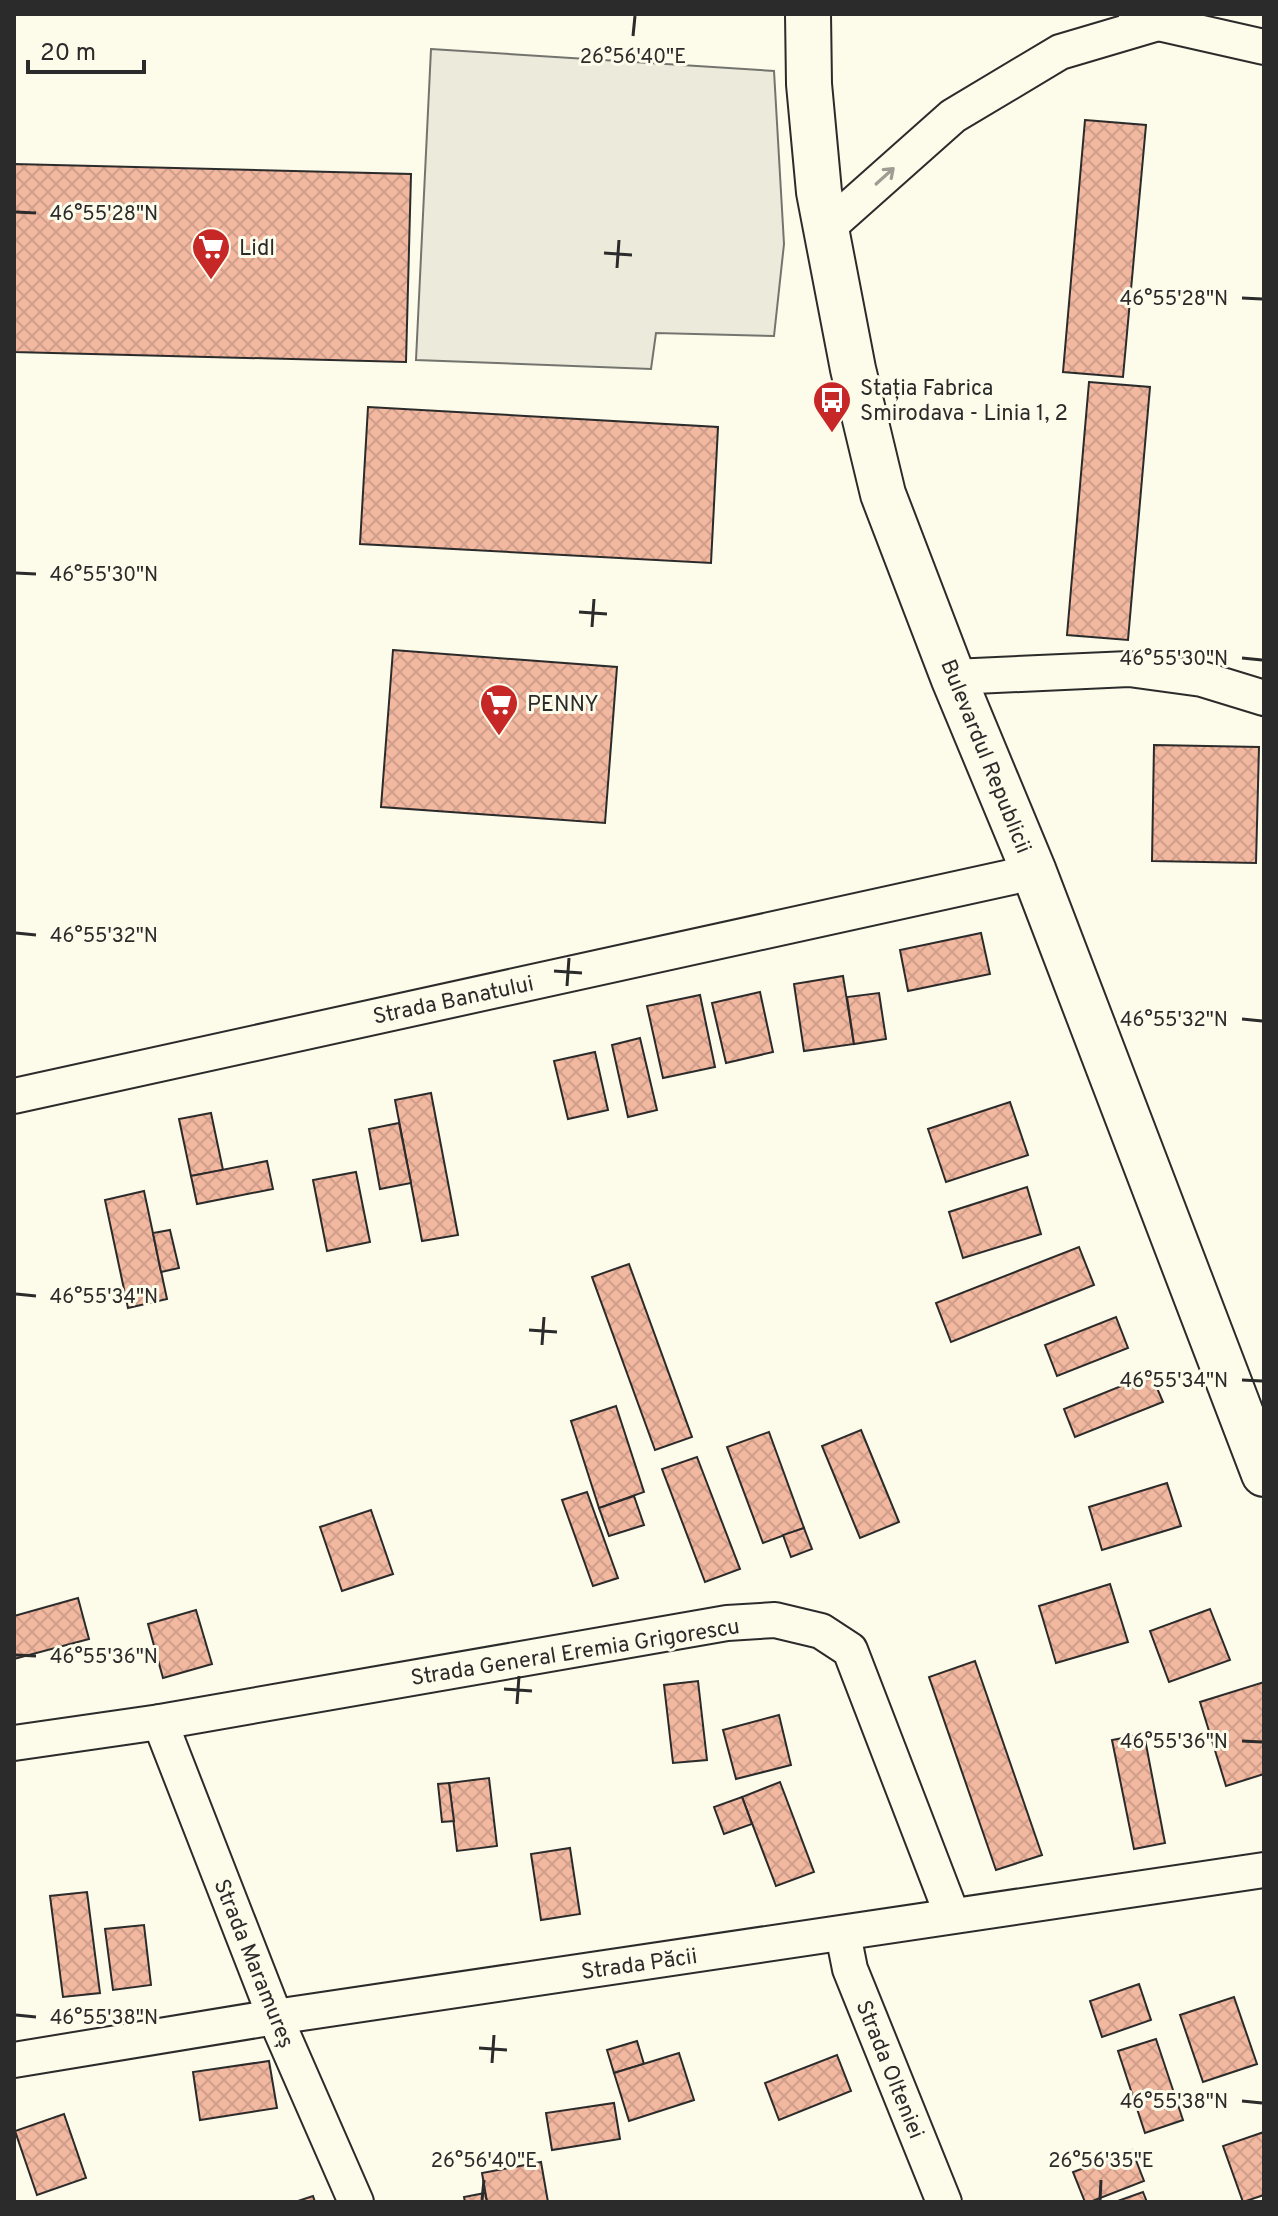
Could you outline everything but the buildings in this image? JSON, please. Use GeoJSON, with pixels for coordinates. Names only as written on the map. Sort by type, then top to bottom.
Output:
{"type":"FeatureCollection","features":[{"type":"Feature","properties":{"kind":"main road","name":"Bulevardul Republicii"},"geometry":{"type":"LineString","coordinates":[[808,14],[809,84],[819,192],[853,369],[883,494],[953,677],[1034,872],[1264,1474]]}},
{"type":"Feature","properties":{"kind":"street"},"geometry":{"type":"LineString","coordinates":[[1119,14],[1264,47]]}},
{"type":"Feature","properties":{"kind":"street"},"geometry":{"type":"LineString","coordinates":[[827,228],[953,116],[1060,52],[1158,23]]}},
{"type":"Feature","properties":{"kind":"street"},"geometry":{"type":"LineString","coordinates":[[953,677],[1129,669],[1202,679],[1264,698]]}},
{"type":"Feature","properties":{"kind":"street","name":"Strada Banatului"},"geometry":{"type":"LineString","coordinates":[[14,1096],[1034,872]]}},
{"type":"Feature","properties":{"kind":"street","name":"Strada General Eremia Grigorescu"},"geometry":{"type":"LineString","coordinates":[[14,1743],[160,1722],[727,1623],[775,1620],[821,1631],[850,1650],[952,1915]]}},
{"type":"Feature","properties":{"kind":"street","name":"Strada Maramureș"},"geometry":{"type":"LineString","coordinates":[[160,1722],[275,2017],[356,2202]]}},
{"type":"Feature","properties":{"kind":"street","name":"Strada Păcii"},"geometry":{"type":"LineString","coordinates":[[14,2060],[275,2017],[1264,1870]]}},
{"type":"Feature","properties":{"kind":"street","name":"Strada Olteniei"},"geometry":{"type":"LineString","coordinates":[[843,1934],[850,1969],[944,2202]]}},
{"type":"Feature","properties":{"kind":"shaded area"},"geometry":{"type":"Polygon","coordinates":[[[431,49],[774,71],[784,244],[774,336],[656,333],[651,369],[416,360],[431,49]]]}},
{"type":"Feature","properties":{"kind":"place","name":"Lidl"},"geometry":{"type":"Point","coordinates":[211,281]}},
{"type":"Feature","properties":{"kind":"place","name":"Stația Fabrica Smirodava - Linia 1, 2"},"geometry":{"type":"Point","coordinates":[832,434]}},
{"type":"Feature","properties":{"kind":"place","name":"PENNY"},"geometry":{"type":"Point","coordinates":[499,737]}}]}
